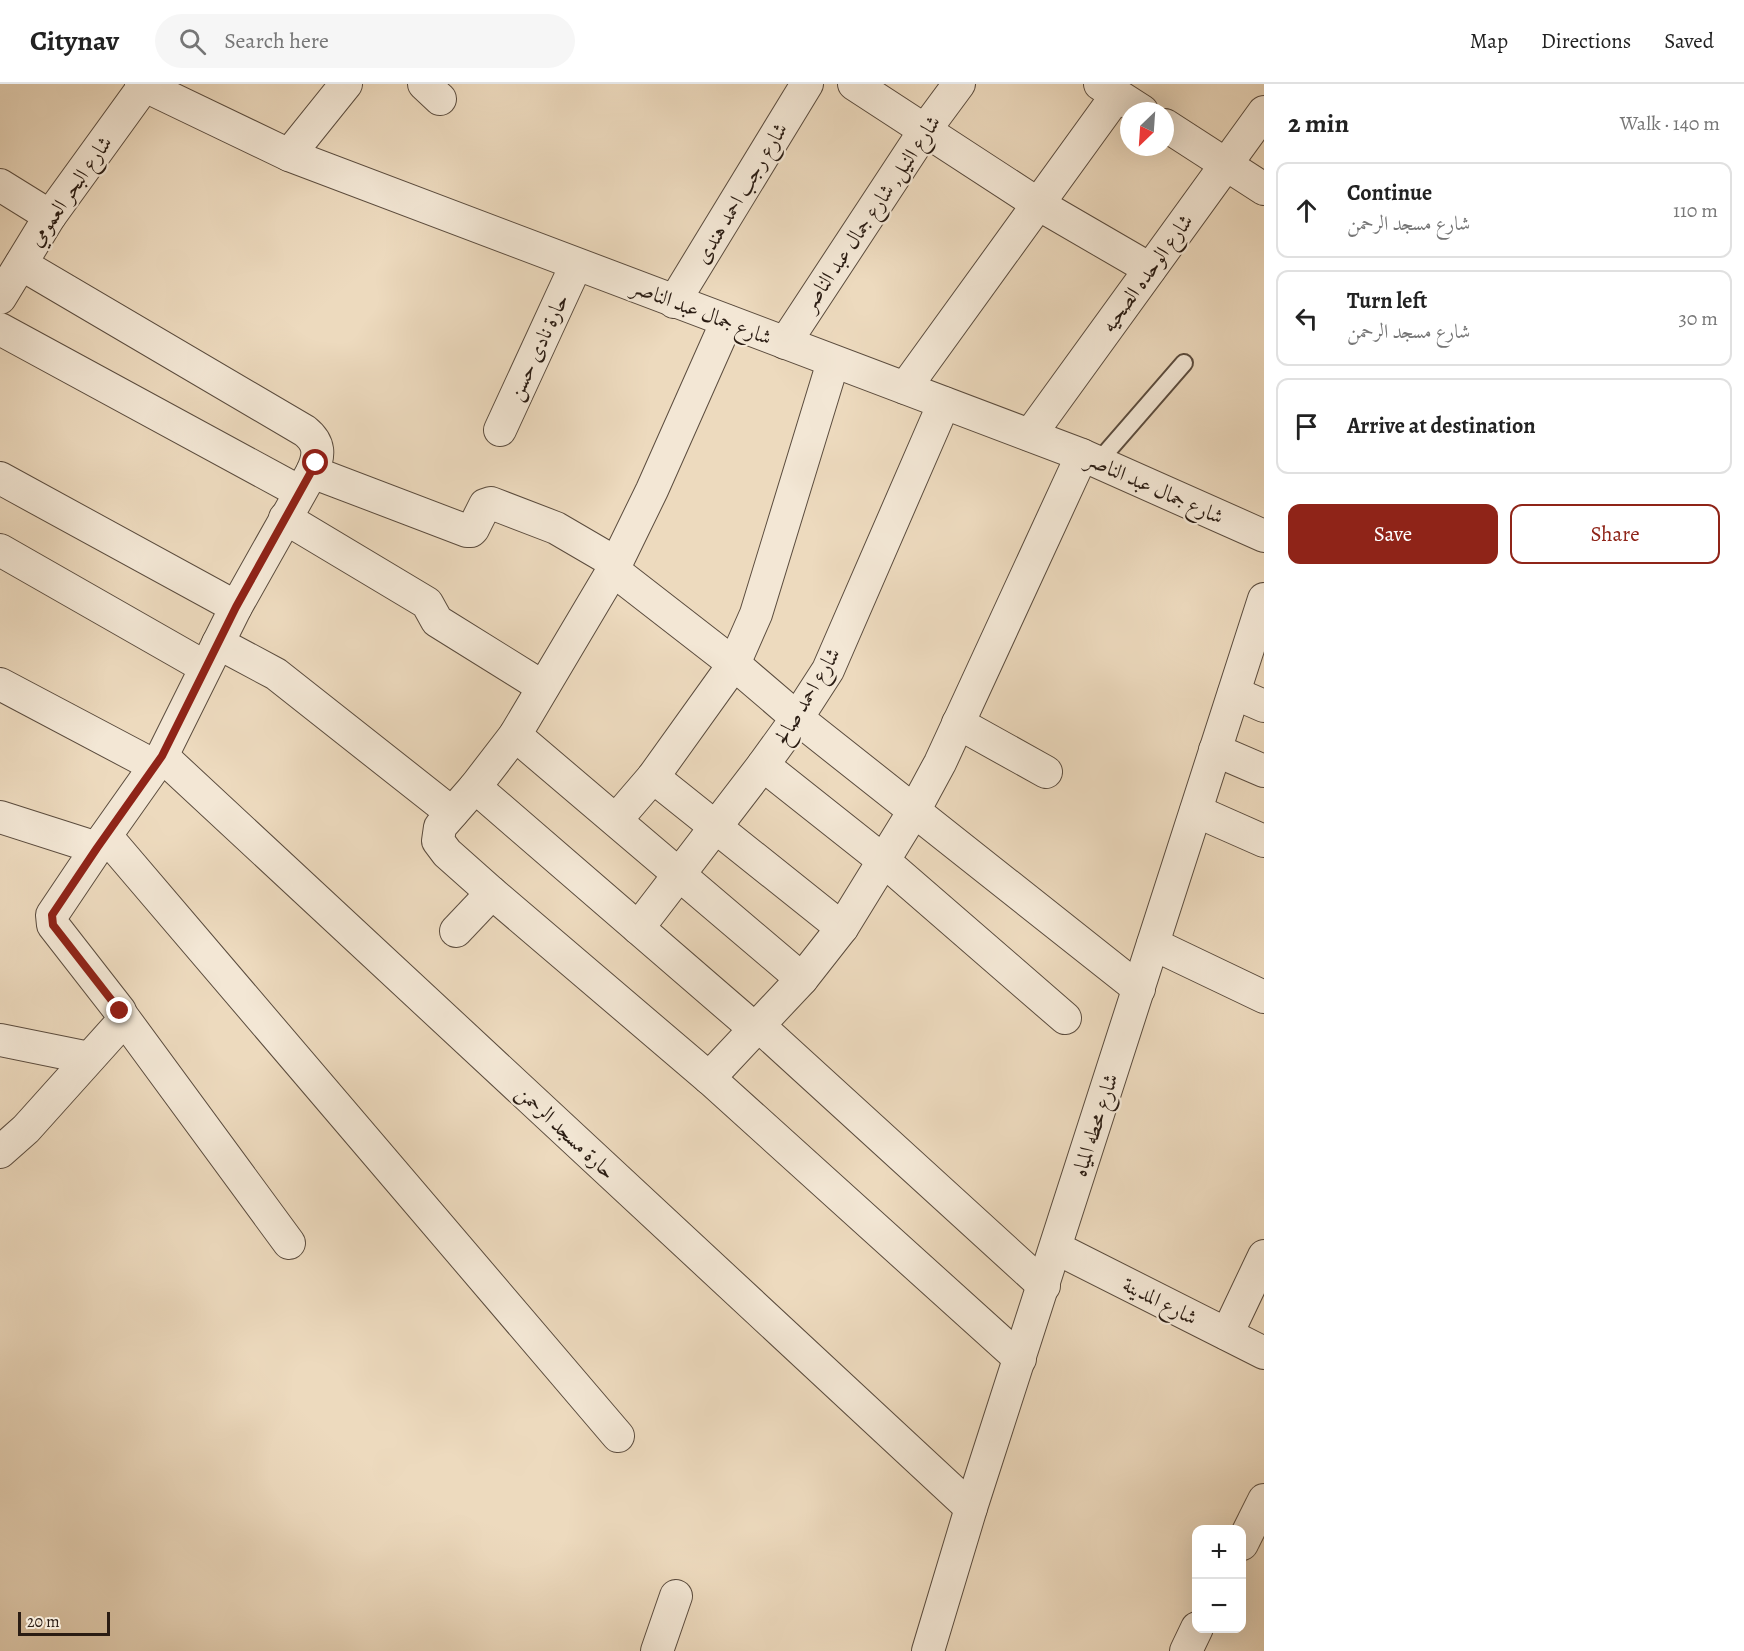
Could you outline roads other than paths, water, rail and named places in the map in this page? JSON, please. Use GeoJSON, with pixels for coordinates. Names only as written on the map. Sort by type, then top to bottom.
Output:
{"type":"FeatureCollection","features":[{"type":"Feature","properties":{"kind":"street"},"geometry":{"type":"LineString","coordinates":[[289,155],[346,84]]}},
{"type":"Feature","properties":{"kind":"street","name":"شارع رجب احمد هندى"},"geometry":{"type":"LineString","coordinates":[[675,302],[807,84]]}},
{"type":"Feature","properties":{"kind":"street"},"geometry":{"type":"LineString","coordinates":[[854,84],[1038,204],[1150,269]]}},
{"type":"Feature","properties":{"kind":"street","name":"شارع النيل, شارع جمال عبد الناصر"},"geometry":{"type":"LineString","coordinates":[[785,343],[925,130],[959,84]]}},
{"type":"Feature","properties":{"kind":"street","name":"شارع جمال عبد الناصر"},"geometry":{"type":"LineString","coordinates":[[143,85],[289,155],[1090,458],[1264,536]]}},
{"type":"Feature","properties":{"kind":"street","name":"شارع البحر العمومي"},"geometry":{"type":"LineString","coordinates":[[0,297],[50,216],[143,85]]}},
{"type":"Feature","properties":{"kind":"street"},"geometry":{"type":"LineString","coordinates":[[905,388],[1038,204],[1119,97]]}},
{"type":"Feature","properties":{"kind":"street","name":"شارع الوحده الصحيه"},"geometry":{"type":"LineString","coordinates":[[1030,435],[1264,112]]}},
{"type":"Feature","properties":{"kind":"street"},"geometry":{"type":"LineString","coordinates":[[1174,131],[1264,189]]}},
{"type":"Feature","properties":{"kind":"street"},"geometry":{"type":"LineString","coordinates":[[0,185],[50,216]]}},
{"type":"Feature","properties":{"kind":"street"},"geometry":{"type":"LineString","coordinates":[[21,264],[305,431],[317,445],[319,454],[236,607],[159,761],[57,906],[52,920],[53,925],[289,1243]]}},
{"type":"Feature","properties":{"kind":"street","name":"حارة نادى حسن"},"geometry":{"type":"LineString","coordinates":[[500,430],[576,265]]}},
{"type":"Feature","properties":{"kind":"street"},"geometry":{"type":"LineString","coordinates":[[727,321],[652,490],[614,567],[514,735],[475,787],[440,827],[438,841],[447,853],[492,893],[709,1078],[1020,1359]]}},
{"type":"Feature","properties":{"kind":"street"},"geometry":{"type":"LineString","coordinates":[[0,329],[299,494],[427,603],[437,621],[543,687]]}},
{"type":"Feature","properties":{"kind":"street"},"geometry":{"type":"LineString","coordinates":[[616,820],[653,777],[734,664],[756,614],[833,362]]}},
{"type":"Feature","properties":{"kind":"street","name":"شارع احمد صالح"},"geometry":{"type":"LineString","coordinates":[[638,928],[763,765],[828,670],[944,403]]}},
{"type":"Feature","properties":{"kind":"street"},"geometry":{"type":"LineString","coordinates":[[709,1078],[802,979],[842,928],[884,861],[914,811],[1090,458]]}},
{"type":"Feature","properties":{"kind":"street"},"geometry":{"type":"LineString","coordinates":[[0,478],[236,607]]}},
{"type":"Feature","properties":{"kind":"street"},"geometry":{"type":"LineString","coordinates":[[299,494],[467,531],[473,529],[485,505],[491,503],[556,528],[614,567],[797,718],[1139,989]]}},
{"type":"Feature","properties":{"kind":"street"},"geometry":{"type":"LineString","coordinates":[[0,550],[212,655],[276,674],[452,813]]}},
{"type":"Feature","properties":{"kind":"street","name":"شارع محطه المياه"},"geometry":{"type":"LineString","coordinates":[[928,1651],[971,1508],[1264,599]]}},
{"type":"Feature","properties":{"kind":"street","name":"حارة مسجد الرحمن"},"geometry":{"type":"LineString","coordinates":[[0,684],[159,761],[971,1508]]}},
{"type":"Feature","properties":{"kind":"street"},"geometry":{"type":"LineString","coordinates":[[1234,693],[1264,706]]}},
{"type":"Feature","properties":{"kind":"street"},"geometry":{"type":"LineString","coordinates":[[958,723],[1046,772]]}},
{"type":"Feature","properties":{"kind":"street"},"geometry":{"type":"LineString","coordinates":[[514,735],[802,979]]}},
{"type":"Feature","properties":{"kind":"street"},"geometry":{"type":"LineString","coordinates":[[1215,750],[1264,771]]}},
{"type":"Feature","properties":{"kind":"street"},"geometry":{"type":"LineString","coordinates":[[763,765],[884,861],[1065,1018]]}},
{"type":"Feature","properties":{"kind":"street"},"geometry":{"type":"LineString","coordinates":[[653,777],[842,928]]}},
{"type":"Feature","properties":{"kind":"street"},"geometry":{"type":"LineString","coordinates":[[475,787],[756,1027],[1044,1286]]}},
{"type":"Feature","properties":{"kind":"street"},"geometry":{"type":"LineString","coordinates":[[1196,811],[1264,840]]}},
{"type":"Feature","properties":{"kind":"street"},"geometry":{"type":"LineString","coordinates":[[0,817],[101,842],[618,1436]]}},
{"type":"Feature","properties":{"kind":"street"},"geometry":{"type":"LineString","coordinates":[[456,932],[492,893]]}},
{"type":"Feature","properties":{"kind":"street"},"geometry":{"type":"LineString","coordinates":[[1154,944],[1264,997]]}},
{"type":"Feature","properties":{"kind":"street"},"geometry":{"type":"LineString","coordinates":[[0,1152],[26,1129],[120,1027],[123,1017]]}},
{"type":"Feature","properties":{"kind":"street"},"geometry":{"type":"LineString","coordinates":[[0,1040],[89,1058]]}},
{"type":"Feature","properties":{"kind":"street","name":"شارع المدينة"},"geometry":{"type":"LineString","coordinates":[[1056,1248],[1264,1353]]}},
{"type":"Feature","properties":{"kind":"street"},"geometry":{"type":"LineString","coordinates":[[1227,1334],[1264,1256]]}},
{"type":"Feature","properties":{"kind":"street"},"geometry":{"type":"LineString","coordinates":[[1246,1536],[1264,1500]]}},
{"type":"Feature","properties":{"kind":"street"},"geometry":{"type":"LineString","coordinates":[[657,1651],[676,1596]]}},
{"type":"Feature","properties":{"kind":"street"},"geometry":{"type":"LineString","coordinates":[[1186,1651],[1195,1633]]}},
{"type":"Feature","properties":{"kind":"lane"},"geometry":{"type":"LineString","coordinates":[[1090,458],[1184,363]]}}]}
